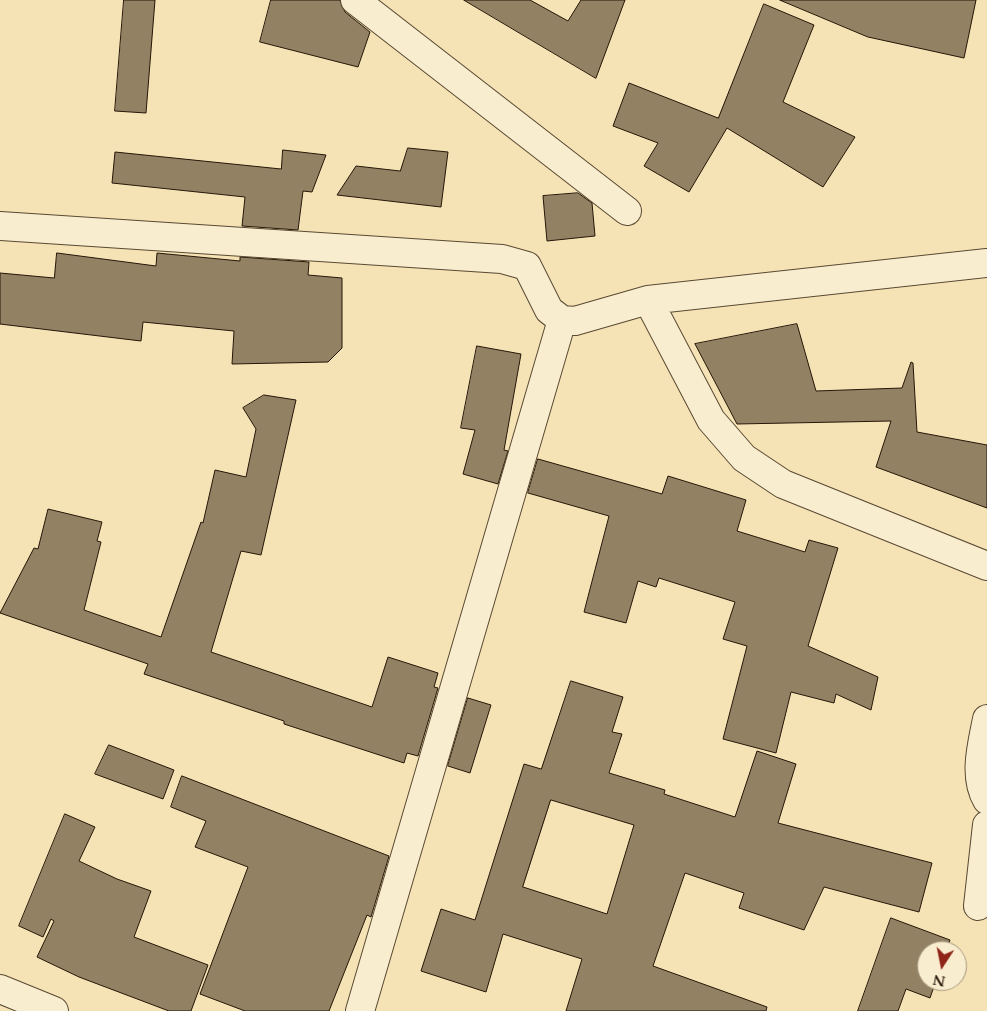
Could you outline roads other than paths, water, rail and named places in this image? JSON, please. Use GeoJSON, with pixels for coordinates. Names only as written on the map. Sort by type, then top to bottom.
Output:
{"type":"FeatureCollection","features":[{"type":"Feature","properties":{"kind":"street"},"geometry":{"type":"LineString","coordinates":[[355,0],[627,212]]}},
{"type":"Feature","properties":{"kind":"street"},"geometry":{"type":"LineString","coordinates":[[0,226],[502,259],[527,266],[549,310],[562,320],[575,321],[648,300],[987,263]]}},
{"type":"Feature","properties":{"kind":"street"},"geometry":{"type":"LineString","coordinates":[[648,300],[711,420],[744,458],[783,484],[987,566]]}},
{"type":"Feature","properties":{"kind":"street"},"geometry":{"type":"LineString","coordinates":[[360,1011],[562,320]]}},
{"type":"Feature","properties":{"kind":"street"},"geometry":{"type":"LineString","coordinates":[[987,719],[979,765],[983,794],[987,800]]}},
{"type":"Feature","properties":{"kind":"street"},"geometry":{"type":"LineString","coordinates":[[978,906],[987,825]]}},
{"type":"Feature","properties":{"kind":"street"},"geometry":{"type":"LineString","coordinates":[[0,989],[54,1011]]}}]}
